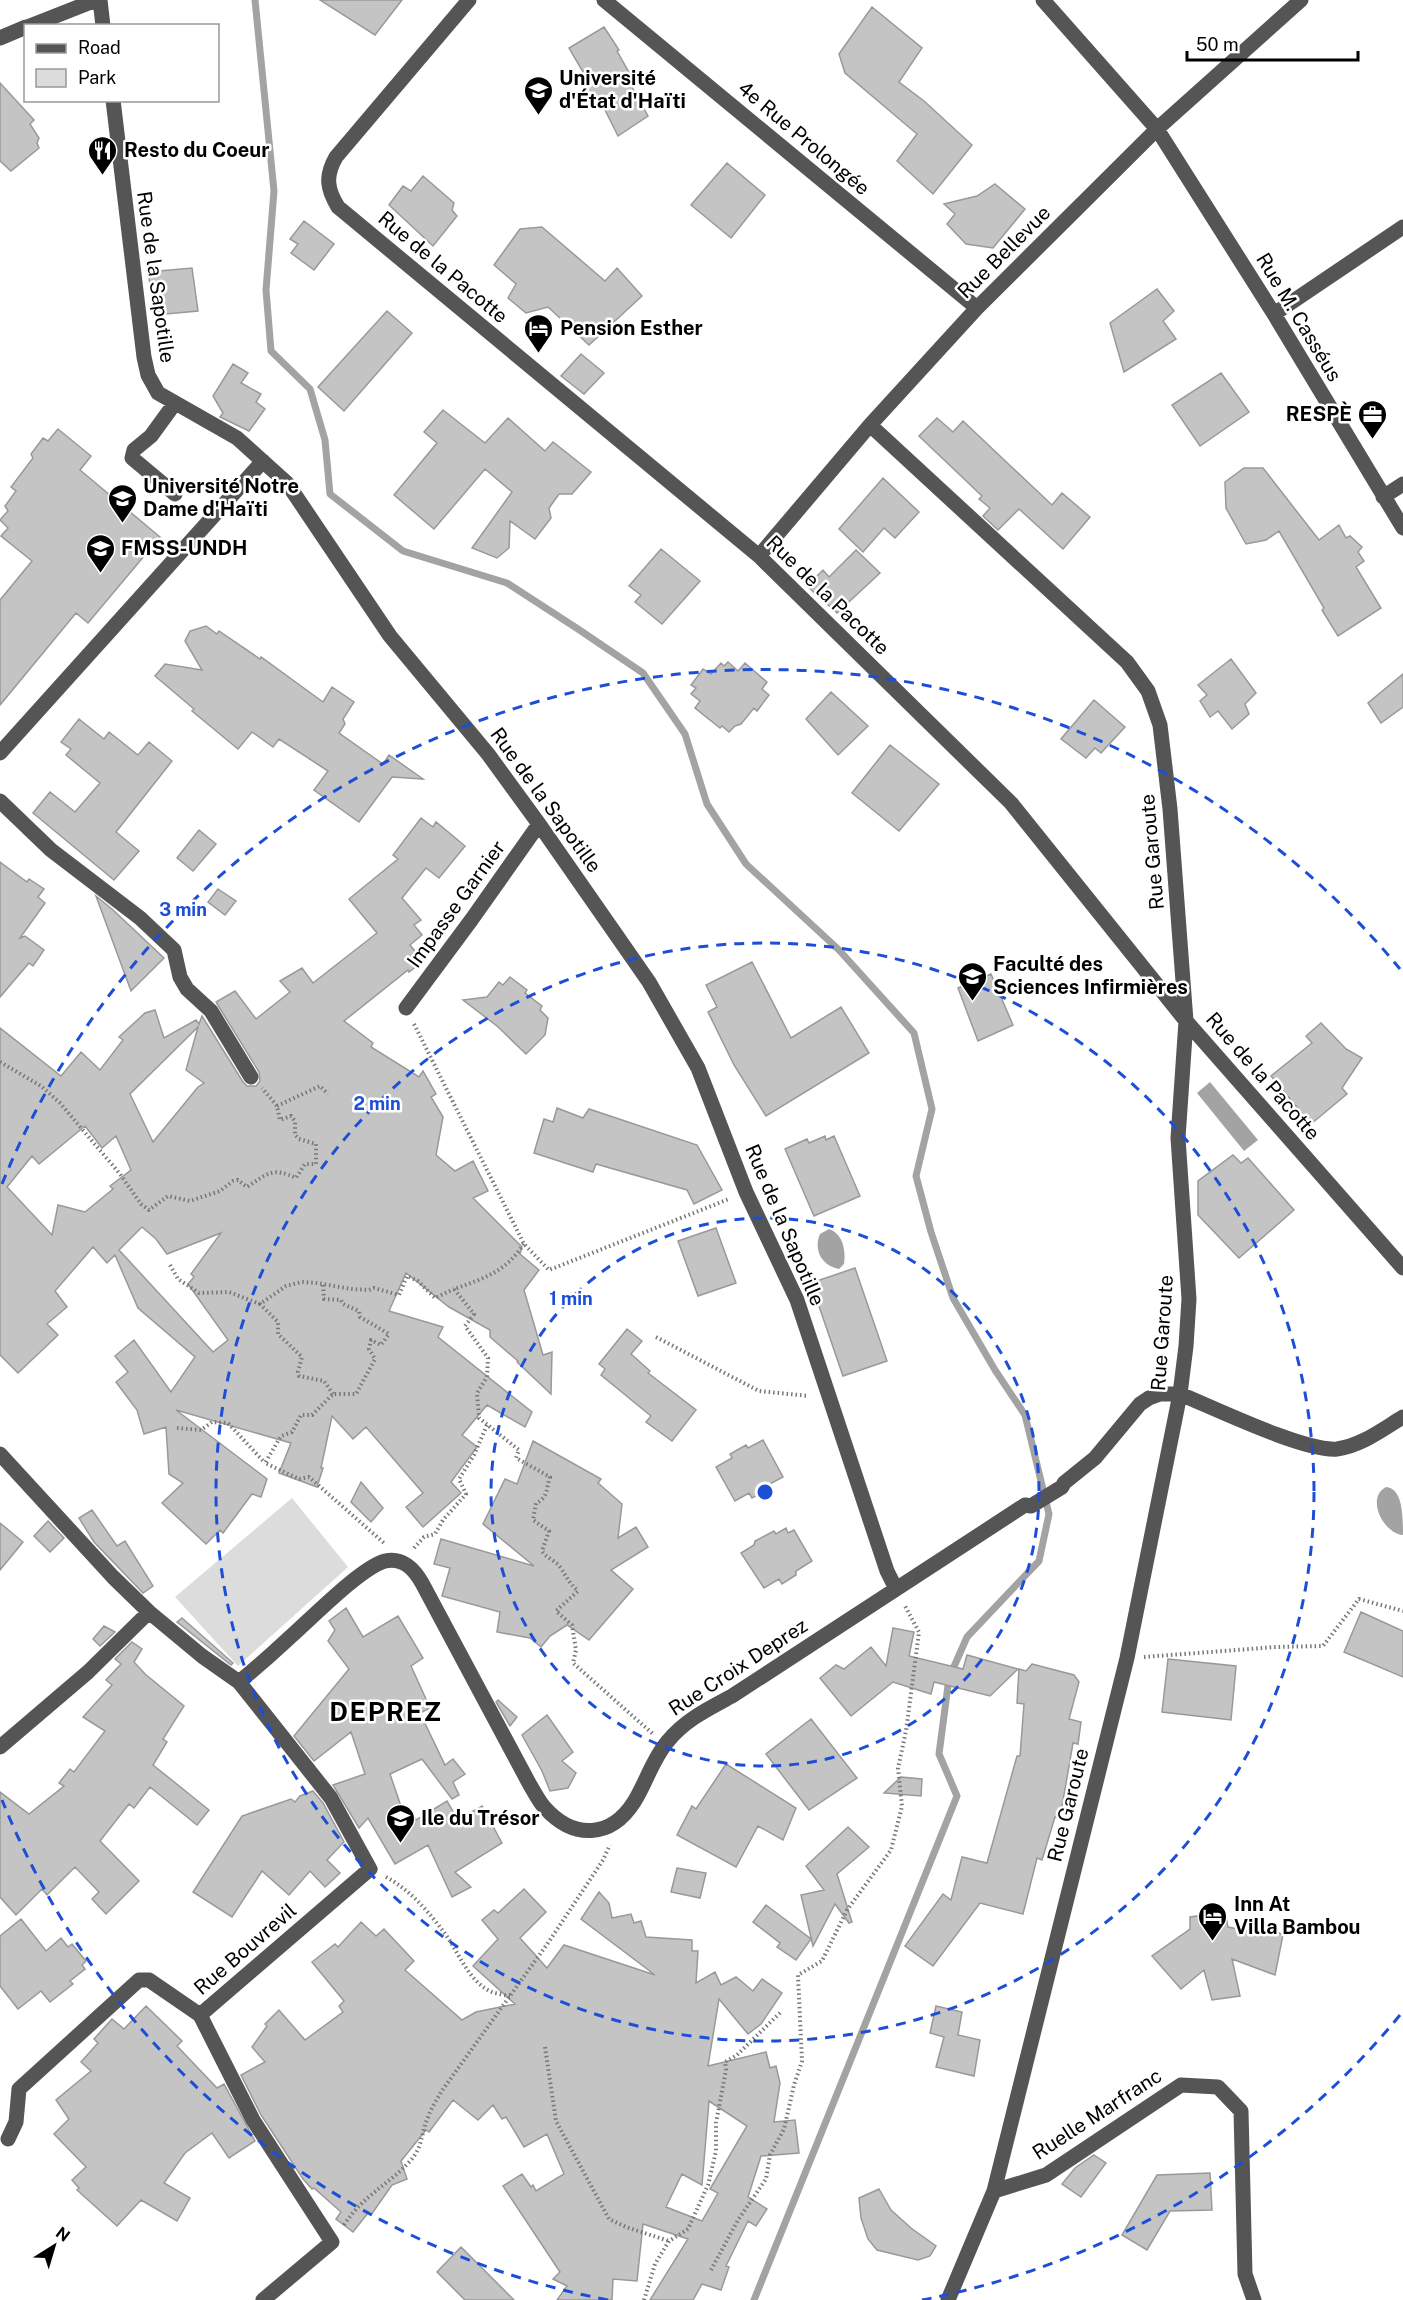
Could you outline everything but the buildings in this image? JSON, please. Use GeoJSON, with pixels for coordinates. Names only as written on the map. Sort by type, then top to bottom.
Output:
{"type":"FeatureCollection","features":[{"type":"Feature","properties":{"kind":"street"},"geometry":{"type":"LineString","coordinates":[[35,24],[98,0],[104,24]]}},
{"type":"Feature","properties":{"kind":"street","name":"Rue de la Pacotte"},"geometry":{"type":"LineString","coordinates":[[470,0],[336,157],[329,168],[327,183],[330,195],[338,207],[759,556],[1011,802],[1186,1022],[1403,1268]]}},
{"type":"Feature","properties":{"kind":"street","name":"4e Rue Prolongée"},"geometry":{"type":"LineString","coordinates":[[604,0],[977,308]]}},
{"type":"Feature","properties":{"kind":"street","name":"Rue M. Casséus"},"geometry":{"type":"LineString","coordinates":[[1043,0],[1157,129],[1275,314],[1403,528]]}},
{"type":"Feature","properties":{"kind":"street","name":"Rue Bellevue"},"geometry":{"type":"LineString","coordinates":[[759,556],[870,425],[977,308],[1157,129],[1301,0]]}},
{"type":"Feature","properties":{"kind":"street"},"geometry":{"type":"LineString","coordinates":[[0,38],[24,28]]}},
{"type":"Feature","properties":{"kind":"street","name":"Rue de la Sapotille"},"geometry":{"type":"LineString","coordinates":[[112,102],[148,375],[158,393],[237,438],[287,483],[390,636],[488,754],[648,982],[698,1068],[746,1192],[797,1300],[887,1571],[896,1589]]}},
{"type":"Feature","properties":{"kind":"street"},"geometry":{"type":"LineString","coordinates":[[1275,314],[1403,227]]}},
{"type":"Feature","properties":{"kind":"street"},"geometry":{"type":"LineString","coordinates":[[175,403],[152,436],[134,450],[132,458],[175,494]]}},
{"type":"Feature","properties":{"kind":"street","name":"Rue Garoute"},"geometry":{"type":"LineString","coordinates":[[870,425],[1128,662],[1148,691],[1160,725],[1170,809],[1186,1022],[1178,1138],[1189,1299],[1180,1394],[1127,1658],[994,2191],[948,2300]]}},
{"type":"Feature","properties":{"kind":"street"},"geometry":{"type":"LineString","coordinates":[[0,753],[263,461]]}},
{"type":"Feature","properties":{"kind":"street"},"geometry":{"type":"LineString","coordinates":[[1383,497],[1403,484]]}},
{"type":"Feature","properties":{"kind":"street"},"geometry":{"type":"LineString","coordinates":[[0,801],[51,850],[140,918],[174,950],[180,977],[187,989],[211,1011],[252,1077]]}},
{"type":"Feature","properties":{"kind":"street","name":"Impasse Garnier"},"geometry":{"type":"LineString","coordinates":[[406,1008],[539,824]]}},
{"type":"Feature","properties":{"kind":"street","name":"Rue Croix Deprez"},"geometry":{"type":"LineString","coordinates":[[614,1823],[634,1802],[666,1742],[689,1719],[732,1696],[1025,1504],[1031,1506],[1062,1487],[1095,1458],[1140,1404],[1149,1398],[1160,1394],[1180,1394],[1292,1439],[1335,1449],[1353,1446],[1403,1417]]}},
{"type":"Feature","properties":{"kind":"street"},"geometry":{"type":"LineString","coordinates":[[0,1454],[113,1578],[149,1612],[202,1656],[239,1682],[331,1798],[370,1869]]}},
{"type":"Feature","properties":{"kind":"street"},"geometry":{"type":"LineString","coordinates":[[239,1682],[370,1569],[386,1561],[402,1562],[414,1570],[422,1583],[530,1785],[545,1808],[566,1825],[586,1831],[604,1829],[614,1823]]}},
{"type":"Feature","properties":{"kind":"street"},"geometry":{"type":"LineString","coordinates":[[0,1747],[88,1672],[149,1612]]}},
{"type":"Feature","properties":{"kind":"street","name":"Rue Bouvrevil"},"geometry":{"type":"LineString","coordinates":[[8,2139],[16,2122],[19,2089],[139,1980],[149,1980],[200,2015],[370,1869]]}},
{"type":"Feature","properties":{"kind":"street"},"geometry":{"type":"LineString","coordinates":[[200,2015],[253,2120],[332,2242],[263,2300]]}},
{"type":"Feature","properties":{"kind":"street","name":"Ruelle Marfranc"},"geometry":{"type":"LineString","coordinates":[[994,2191],[1046,2175],[1181,2085],[1218,2087],[1241,2110],[1245,2274],[1254,2300]]}},
{"type":"Feature","properties":{"kind":"path"},"geometry":{"type":"LineString","coordinates":[[406,1008],[524,1244],[549,1270],[746,1192]]}},
{"type":"Feature","properties":{"kind":"path"},"geometry":{"type":"LineString","coordinates":[[0,1062],[41,1086],[60,1102],[120,1174],[141,1204],[149,1210],[168,1196],[190,1201],[220,1191],[238,1179],[247,1187],[273,1172],[279,1171],[296,1178],[305,1164],[316,1164],[316,1144],[299,1139],[296,1135],[296,1121],[291,1116],[280,1120],[277,1106],[252,1077]]}},
{"type":"Feature","properties":{"kind":"path"},"geometry":{"type":"LineString","coordinates":[[277,1106],[320,1086],[328,1094]]}},
{"type":"Feature","properties":{"kind":"path"},"geometry":{"type":"LineString","coordinates":[[260,1304],[286,1286],[302,1282],[369,1290],[374,1288],[399,1295],[407,1276],[418,1281],[435,1298],[500,1270],[512,1261],[524,1244]]}},
{"type":"Feature","properties":{"kind":"path"},"geometry":{"type":"LineString","coordinates":[[170,1265],[178,1279],[199,1293],[229,1292],[260,1304],[278,1322],[278,1334],[302,1357],[299,1376],[324,1382],[333,1394]]}},
{"type":"Feature","properties":{"kind":"path"},"geometry":{"type":"LineString","coordinates":[[265,1463],[281,1436],[292,1432],[301,1415],[312,1415],[333,1394],[356,1394],[375,1359],[369,1349],[371,1340],[381,1345],[389,1334],[360,1317],[359,1311],[343,1304],[341,1300],[324,1299],[323,1285]]}},
{"type":"Feature","properties":{"kind":"path"},"geometry":{"type":"LineString","coordinates":[[454,1289],[474,1314],[465,1326],[488,1358],[487,1377],[477,1393],[479,1418],[519,1450],[516,1458],[550,1477],[546,1495],[543,1500],[536,1503],[533,1520],[549,1531],[543,1554],[560,1566],[568,1582],[578,1591],[556,1611],[572,1625],[576,1650],[573,1663],[666,1742]]}},
{"type":"Feature","properties":{"kind":"path"},"geometry":{"type":"LineString","coordinates":[[656,1337],[759,1391],[828,1398]]}},
{"type":"Feature","properties":{"kind":"path"},"geometry":{"type":"LineString","coordinates":[[177,1428],[201,1430],[212,1422],[228,1423],[265,1463],[299,1479],[309,1478],[372,1531],[402,1562],[424,1537],[435,1534],[443,1520],[466,1494],[459,1479],[474,1455],[487,1425]]}},
{"type":"Feature","properties":{"kind":"path"},"geometry":{"type":"LineString","coordinates":[[711,2270],[738,2220],[766,2179],[770,2155],[784,2129],[802,2061],[798,1975],[822,1961],[847,1910],[891,1850],[902,1806],[898,1768],[906,1731],[919,1632],[896,1589]]}},
{"type":"Feature","properties":{"kind":"path"},"geometry":{"type":"LineString","coordinates":[[1127,1658],[1275,1647],[1323,1646],[1359,1599],[1403,1611]]}},
{"type":"Feature","properties":{"kind":"path"},"geometry":{"type":"LineString","coordinates":[[332,2242],[364,2199],[410,2161],[418,2151],[427,2118],[441,2092],[603,1860],[611,1843],[614,1823]]}},
{"type":"Feature","properties":{"kind":"path"},"geometry":{"type":"LineString","coordinates":[[370,1869],[395,1882],[423,1907],[481,1984],[491,1992],[510,1996]]}},
{"type":"Feature","properties":{"kind":"path"},"geometry":{"type":"LineString","coordinates":[[644,2300],[656,2264],[669,2241],[688,2229],[708,2185],[716,2151],[716,2123],[726,2070],[725,2062],[737,2055],[781,2012]]}},
{"type":"Feature","properties":{"kind":"path"},"geometry":{"type":"LineString","coordinates":[[545,2047],[556,2121],[609,2219],[669,2241]]}},
{"type":"Feature","properties":{"kind":"green space"},"geometry":{"type":"Polygon","coordinates":[[[292,1498],[348,1567],[238,1666],[175,1597],[292,1498]]]}},
{"type":"Feature","properties":{"kind":"shaded area"},"geometry":{"type":"Polygon","coordinates":[[[1210,1082],[1258,1140],[1244,1151],[1197,1093],[1210,1082]]]}},
{"type":"Feature","properties":{"kind":"shaded area"},"geometry":{"type":"Polygon","coordinates":[[[829,1229],[838,1235],[844,1248],[844,1264],[839,1269],[828,1265],[818,1251],[820,1234],[829,1229]]]}},
{"type":"Feature","properties":{"kind":"shaded area"},"geometry":{"type":"Polygon","coordinates":[[[1386,1487],[1396,1492],[1399,1498],[1403,1535],[1389,1529],[1377,1507],[1380,1492],[1386,1487]]]}},
{"type":"Feature","properties":{"kind":"waterway"},"geometry":{"type":"LineString","coordinates":[[255,0],[274,191],[266,290],[271,351],[310,389],[325,440],[330,494],[403,551],[507,583],[643,673],[685,734],[707,804],[746,864],[839,950],[914,1033],[932,1109],[916,1176],[931,1232],[953,1298],[995,1370],[1025,1415],[1049,1514],[1039,1561],[967,1637],[949,1678],[939,1754],[957,1796],[754,2300]]}},
{"type":"Feature","properties":{"kind":"place","name":"Université d'État d'Haïti"},"geometry":{"type":"Point","coordinates":[538,116]}},
{"type":"Feature","properties":{"kind":"place","name":"Resto du Coeur"},"geometry":{"type":"Point","coordinates":[103,176]}},
{"type":"Feature","properties":{"kind":"place","name":"Pension Esther"},"geometry":{"type":"Point","coordinates":[539,354]}},
{"type":"Feature","properties":{"kind":"place","name":"RESPÈ"},"geometry":{"type":"Point","coordinates":[1373,440]}},
{"type":"Feature","properties":{"kind":"place","name":"Université Notre Dame d'Haïti"},"geometry":{"type":"Point","coordinates":[122,524]}},
{"type":"Feature","properties":{"kind":"place","name":"FMSS-UNDH"},"geometry":{"type":"Point","coordinates":[100,574]}},
{"type":"Feature","properties":{"kind":"place","name":"Faculté des Sciences Infirmières"},"geometry":{"type":"Point","coordinates":[972,1002]}},
{"type":"Feature","properties":{"kind":"place","name":"Ile du Trésor"},"geometry":{"type":"Point","coordinates":[400,1844]}},
{"type":"Feature","properties":{"kind":"place","name":"Inn At Villa Bambou"},"geometry":{"type":"Point","coordinates":[1213,1942]}},
{"type":"Feature","properties":{"kind":"district","name":"DEPREZ"},"geometry":{"type":"Point","coordinates":[386,1712]}}]}
